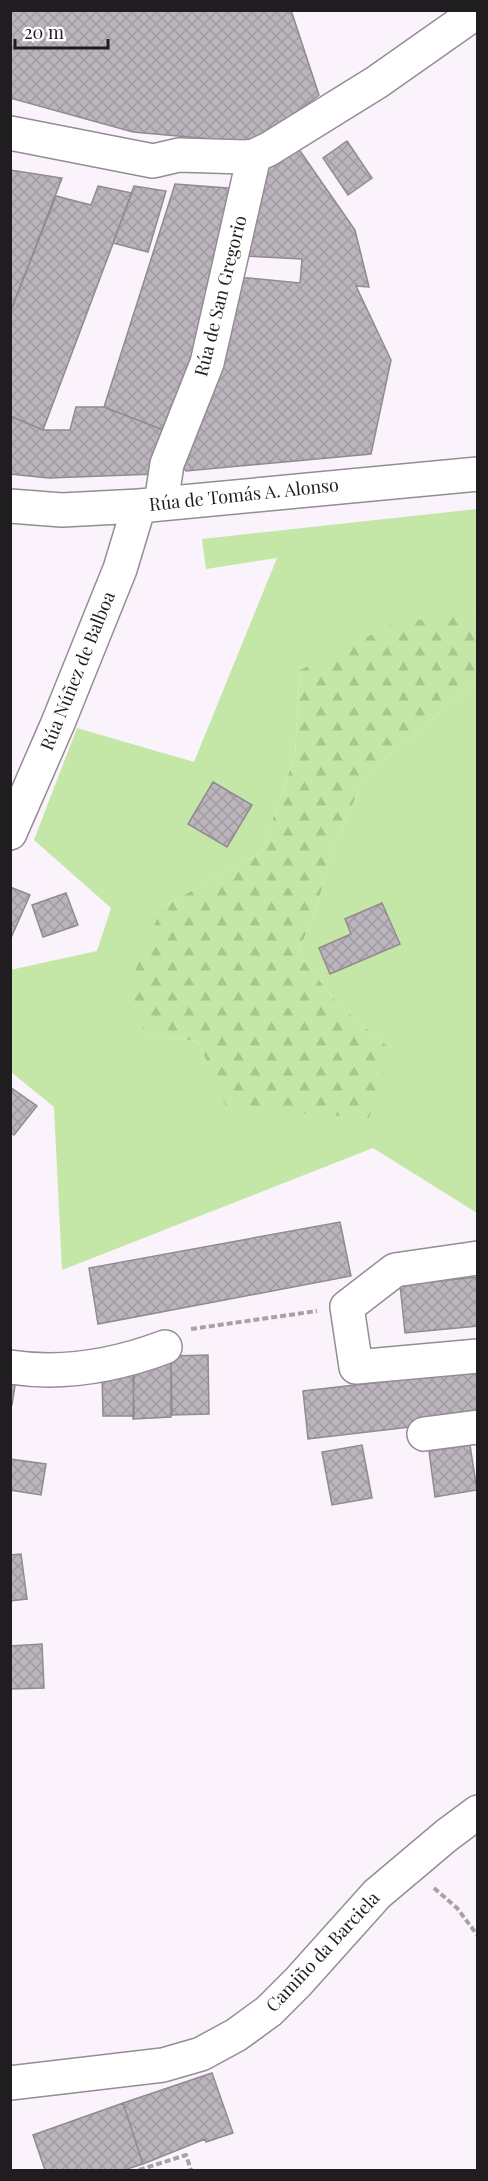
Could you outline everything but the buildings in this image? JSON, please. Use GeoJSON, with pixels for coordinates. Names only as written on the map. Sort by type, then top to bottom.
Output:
{"type":"FeatureCollection","features":[{"type":"Feature","properties":{"kind":"street"},"geometry":{"type":"LineString","coordinates":[[10,133],[153,161],[179,155],[254,156],[376,82],[477,11]]}},
{"type":"Feature","properties":{"kind":"street","name":"Rúa de San Gregorio"},"geometry":{"type":"LineString","coordinates":[[150,505],[207,363],[254,156]]}},
{"type":"Feature","properties":{"kind":"street","name":"Rúa de Tomás A. Alonso"},"geometry":{"type":"LineString","coordinates":[[10,506],[62,510],[150,505],[477,474]]}},
{"type":"Feature","properties":{"kind":"street","name":"Rúa Núñez de Balboa"},"geometry":{"type":"LineString","coordinates":[[10,833],[58,723],[120,569],[150,505]]}},
{"type":"Feature","properties":{"kind":"street"},"geometry":{"type":"LineString","coordinates":[[477,1258],[395,1270],[347,1307],[356,1367],[477,1356]]}},
{"type":"Feature","properties":{"kind":"street"},"geometry":{"type":"LineString","coordinates":[[10,1367],[58,1371],[137,1358],[177,1339]]}},
{"type":"Feature","properties":{"kind":"street"},"geometry":{"type":"LineString","coordinates":[[424,1434],[477,1427]]}},
{"type":"Feature","properties":{"kind":"street","name":"Camiño da Barciela"},"geometry":{"type":"LineString","coordinates":[[10,2083],[163,2065],[201,2054],[236,2034],[269,2011],[377,1894],[477,1812]]}},
{"type":"Feature","properties":{"kind":"path"},"geometry":{"type":"LineString","coordinates":[[177,1339],[347,1307]]}},
{"type":"Feature","properties":{"kind":"path"},"geometry":{"type":"LineString","coordinates":[[406,1869],[428,1883],[457,1908],[477,1936]]}},
{"type":"Feature","properties":{"kind":"path"},"geometry":{"type":"LineString","coordinates":[[139,2170],[186,2155],[191,2170]]}},
{"type":"Feature","properties":{"kind":"green space"},"geometry":{"type":"Polygon","coordinates":[[[477,509],[477,622],[474,613],[300,670],[295,755],[261,853],[162,907],[147,1036],[198,1041],[228,1108],[391,1049],[338,1004],[298,953],[316,909],[333,849],[365,776],[477,681],[477,1213],[373,1148],[62,1270],[54,1107],[11,1072],[10,970],[97,951],[111,908],[34,840],[77,728],[194,762],[277,558],[206,569],[202,539],[477,509]]]}},
{"type":"Feature","properties":{"kind":"green space"},"geometry":{"type":"Polygon","coordinates":[[[474,613],[477,622],[477,681],[365,776],[333,849],[316,909],[298,953],[338,1004],[391,1049],[369,1118],[227,1108],[198,1041],[146,1036],[127,990],[162,907],[261,853],[295,755],[300,670],[395,623],[474,613]]]}}]}
